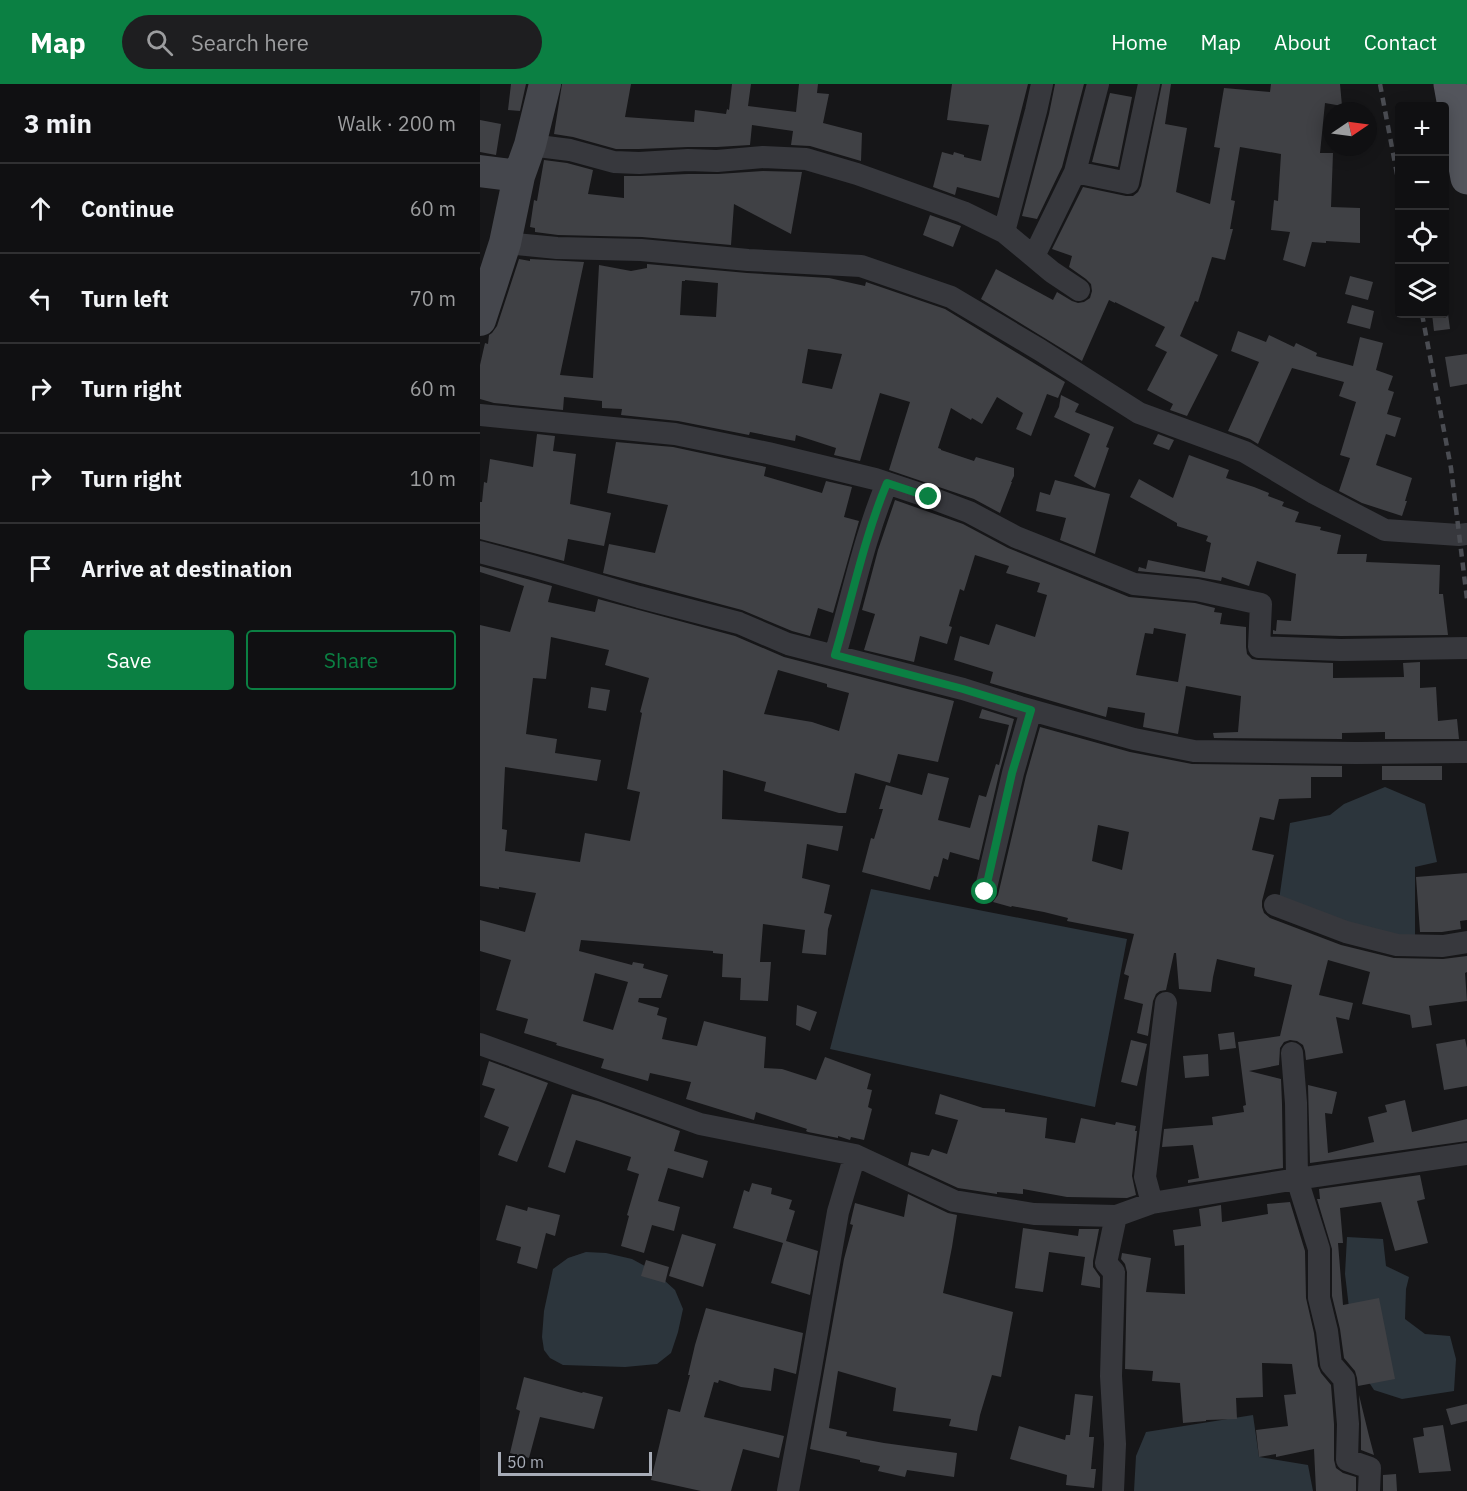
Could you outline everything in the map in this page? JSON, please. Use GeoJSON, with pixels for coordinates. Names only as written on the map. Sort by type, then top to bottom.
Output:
{"type":"FeatureCollection","features":[{"type":"Feature","properties":{"kind":"main road"},"geometry":{"type":"LineString","coordinates":[[1450,84],[1466,166]]}},
{"type":"Feature","properties":{"kind":"street"},"geometry":{"type":"LineString","coordinates":[[480,320],[505,243],[519,176],[530,145],[545,84]]}},
{"type":"Feature","properties":{"kind":"street"},"geometry":{"type":"LineString","coordinates":[[1004,232],[1042,84]]}},
{"type":"Feature","properties":{"kind":"street"},"geometry":{"type":"LineString","coordinates":[[1034,256],[1075,172],[1098,84]]}},
{"type":"Feature","properties":{"kind":"street"},"geometry":{"type":"LineString","coordinates":[[1075,172],[1128,183],[1149,84]]}},
{"type":"Feature","properties":{"kind":"street"},"geometry":{"type":"LineString","coordinates":[[530,145],[570,150],[614,162],[717,161],[763,157],[806,159],[857,174],[963,212],[1004,232],[1052,272],[1079,290]]}},
{"type":"Feature","properties":{"kind":"street"},"geometry":{"type":"LineString","coordinates":[[480,171],[519,176]]}},
{"type":"Feature","properties":{"kind":"street"},"geometry":{"type":"LineString","coordinates":[[505,243],[557,248],[641,250],[861,267],[951,297],[1139,413],[1245,452],[1314,493],[1385,530],[1467,534]]}},
{"type":"Feature","properties":{"kind":"street"},"geometry":{"type":"LineString","coordinates":[[480,415],[675,434],[768,453],[887,483],[969,512],[1016,537],[1134,584],[1197,590],[1261,604],[1259,646],[1341,650],[1467,648]]}},
{"type":"Feature","properties":{"kind":"street"},"geometry":{"type":"LineString","coordinates":[[835,655],[867,541],[887,483]]}},
{"type":"Feature","properties":{"kind":"street"},"geometry":{"type":"LineString","coordinates":[[480,552],[739,623],[788,644],[963,689],[1134,739],[1194,751],[1467,752]]}},
{"type":"Feature","properties":{"kind":"street"},"geometry":{"type":"LineString","coordinates":[[985,892],[1012,773],[1031,710]]}},
{"type":"Feature","properties":{"kind":"street"},"geometry":{"type":"LineString","coordinates":[[1275,905],[1346,932],[1397,945],[1443,946],[1467,942]]}},
{"type":"Feature","properties":{"kind":"street"},"geometry":{"type":"LineString","coordinates":[[1152,1203],[1145,1177],[1166,1003]]}},
{"type":"Feature","properties":{"kind":"street"},"geometry":{"type":"LineString","coordinates":[[480,1044],[700,1124],[855,1155],[954,1201],[1034,1215],[1116,1216],[1152,1203],[1467,1154]]}},
{"type":"Feature","properties":{"kind":"street"},"geometry":{"type":"LineString","coordinates":[[1292,1053],[1296,1103],[1297,1179],[1319,1249],[1319,1298],[1327,1331],[1331,1364],[1344,1379],[1348,1424],[1347,1460],[1370,1468],[1369,1491]]}},
{"type":"Feature","properties":{"kind":"street"},"geometry":{"type":"LineString","coordinates":[[788,1491],[838,1212],[855,1155]]}},
{"type":"Feature","properties":{"kind":"street"},"geometry":{"type":"LineString","coordinates":[[1113,1491],[1114,1444],[1111,1376],[1114,1272],[1106,1263],[1116,1216]]}},
{"type":"Feature","properties":{"kind":"shaded area"},"geometry":{"type":"Polygon","coordinates":[[[1385,787],[1425,804],[1437,862],[1415,867],[1415,940],[1348,930],[1279,900],[1290,823],[1330,815],[1344,804],[1385,787]]]}},
{"type":"Feature","properties":{"kind":"shaded area"},"geometry":{"type":"Polygon","coordinates":[[[871,889],[1127,939],[1095,1107],[830,1049],[871,889]]]}},
{"type":"Feature","properties":{"kind":"shaded area"},"geometry":{"type":"Polygon","coordinates":[[[1347,1237],[1383,1239],[1386,1266],[1409,1277],[1406,1289],[1405,1319],[1425,1334],[1450,1336],[1456,1359],[1454,1391],[1402,1399],[1374,1390],[1353,1358],[1345,1274],[1347,1237]]]}},
{"type":"Feature","properties":{"kind":"shaded area"},"geometry":{"type":"Polygon","coordinates":[[[586,1252],[606,1253],[632,1259],[654,1271],[675,1290],[683,1309],[678,1332],[671,1353],[657,1364],[625,1367],[563,1365],[550,1358],[544,1350],[542,1337],[544,1311],[553,1269],[568,1258],[586,1252]]]}},
{"type":"Feature","properties":{"kind":"shaded area"},"geometry":{"type":"Polygon","coordinates":[[[1253,1415],[1259,1457],[1308,1465],[1313,1491],[1134,1491],[1136,1456],[1146,1432],[1253,1415]]]}},
{"type":"Feature","properties":{"kind":"building"},"geometry":{"type":"Polygon","coordinates":[[[511,84],[526,84],[520,111],[508,110],[511,84]]]}},
{"type":"Feature","properties":{"kind":"building"},"geometry":{"type":"Polygon","coordinates":[[[562,84],[631,84],[625,117],[694,122],[695,110],[726,114],[727,109],[729,110],[732,84],[751,84],[748,106],[796,112],[799,84],[818,84],[817,93],[829,94],[823,123],[862,133],[861,161],[810,146],[791,145],[793,131],[752,125],[750,145],[717,147],[616,149],[554,134],[562,84]]]}},
{"type":"Feature","properties":{"kind":"building"},"geometry":{"type":"Polygon","coordinates":[[[952,84],[1028,84],[999,198],[957,187],[955,195],[933,187],[942,152],[953,155],[954,152],[981,161],[989,125],[947,120],[952,84]]]}},
{"type":"Feature","properties":{"kind":"building"},"geometry":{"type":"Polygon","coordinates":[[[1055,84],[1084,84],[1062,167],[1037,219],[1022,216],[1055,84]]]}},
{"type":"Feature","properties":{"kind":"building"},"geometry":{"type":"Polygon","coordinates":[[[1162,84],[1171,84],[1165,124],[1187,128],[1176,192],[1210,204],[1220,148],[1214,147],[1224,88],[1270,92],[1271,84],[1340,84],[1342,102],[1323,102],[1320,153],[1323,153],[1323,156],[1333,156],[1331,207],[1360,208],[1360,243],[1312,242],[1305,267],[1283,260],[1290,232],[1271,230],[1274,200],[1278,201],[1281,154],[1240,147],[1231,200],[1235,201],[1230,229],[1233,229],[1225,260],[1212,257],[1198,302],[1195,301],[1180,336],[1218,355],[1187,416],[1170,410],[1173,404],[1147,390],[1167,352],[1155,346],[1165,327],[1109,300],[1082,361],[981,299],[996,269],[1053,300],[1057,292],[1078,303],[1090,298],[1091,284],[1069,267],[1072,256],[1052,249],[1083,187],[1133,196],[1141,186],[1162,84]]]}},
{"type":"Feature","properties":{"kind":"building"},"geometry":{"type":"Polygon","coordinates":[[[1110,93],[1132,97],[1118,167],[1092,162],[1110,93]]]}},
{"type":"Feature","properties":{"kind":"building"},"geometry":{"type":"Polygon","coordinates":[[[480,120],[501,124],[496,155],[480,152],[480,120]]]}},
{"type":"Feature","properties":{"kind":"building"},"geometry":{"type":"Polygon","coordinates":[[[544,160],[593,170],[588,194],[624,198],[624,176],[763,171],[802,172],[791,234],[734,204],[731,245],[642,237],[558,235],[535,232],[535,228],[530,227],[544,160]]]}},
{"type":"Feature","properties":{"kind":"building"},"geometry":{"type":"Polygon","coordinates":[[[930,215],[961,226],[953,247],[923,235],[930,215]]]}},
{"type":"Feature","properties":{"kind":"building"},"geometry":{"type":"Polygon","coordinates":[[[519,259],[584,262],[560,375],[593,378],[599,265],[631,271],[647,268],[647,264],[829,278],[865,286],[866,282],[945,309],[1065,382],[1058,398],[1047,394],[1031,436],[1016,429],[1023,413],[997,397],[982,424],[951,408],[938,448],[974,461],[976,457],[1014,468],[1014,476],[1000,513],[974,499],[889,470],[910,402],[880,393],[860,461],[834,455],[836,448],[796,435],[795,441],[750,432],[749,435],[678,421],[621,415],[622,409],[602,408],[602,401],[564,397],[563,410],[494,403],[480,399],[480,365],[485,343],[488,344],[489,335],[497,326],[519,259]],[[682,281],[680,315],[716,317],[718,283],[682,281]],[[808,349],[802,383],[832,389],[842,354],[808,349]]]}},
{"type":"Feature","properties":{"kind":"building"},"geometry":{"type":"Polygon","coordinates":[[[1350,276],[1373,282],[1368,300],[1345,294],[1350,276]]]}},
{"type":"Feature","properties":{"kind":"building"},"geometry":{"type":"Polygon","coordinates":[[[1352,305],[1374,311],[1370,329],[1347,323],[1352,305]]]}},
{"type":"Feature","properties":{"kind":"building"},"geometry":{"type":"Polygon","coordinates":[[[1432,318],[1449,318],[1450,329],[1434,331],[1432,318]]]}},
{"type":"Feature","properties":{"kind":"building"},"geometry":{"type":"Polygon","coordinates":[[[1238,331],[1266,342],[1269,335],[1294,347],[1296,343],[1317,353],[1316,356],[1353,366],[1360,337],[1383,343],[1376,370],[1393,376],[1388,390],[1394,392],[1387,414],[1401,418],[1395,437],[1386,434],[1376,465],[1412,478],[1402,516],[1362,503],[1339,491],[1350,458],[1340,455],[1356,402],[1339,396],[1344,382],[1292,368],[1258,444],[1228,431],[1259,362],[1231,351],[1238,331]]]}},
{"type":"Feature","properties":{"kind":"building"},"geometry":{"type":"Polygon","coordinates":[[[1467,354],[1467,384],[1450,387],[1445,357],[1467,354]]]}},
{"type":"Feature","properties":{"kind":"building"},"geometry":{"type":"Polygon","coordinates":[[[1061,395],[1079,404],[1075,412],[1114,427],[1095,488],[1074,476],[1090,434],[1054,417],[1061,395]]]}},
{"type":"Feature","properties":{"kind":"building"},"geometry":{"type":"Polygon","coordinates":[[[537,434],[555,436],[553,451],[576,454],[570,504],[611,513],[604,546],[568,539],[564,561],[480,539],[480,502],[482,502],[484,482],[487,483],[490,459],[533,467],[537,434]]]}},
{"type":"Feature","properties":{"kind":"building"},"geometry":{"type":"Polygon","coordinates":[[[1158,434],[1174,440],[1169,450],[1153,444],[1158,434]]]}},
{"type":"Feature","properties":{"kind":"building"},"geometry":{"type":"Polygon","coordinates":[[[616,442],[673,447],[766,467],[764,476],[822,493],[826,481],[852,487],[844,517],[859,521],[833,613],[818,608],[810,636],[742,610],[603,573],[609,544],[655,553],[668,505],[607,493],[616,442]]]}},
{"type":"Feature","properties":{"kind":"building"},"geometry":{"type":"Polygon","coordinates":[[[1189,455],[1229,470],[1226,478],[1269,493],[1268,496],[1284,502],[1282,506],[1299,512],[1295,522],[1321,527],[1320,530],[1341,535],[1337,554],[1367,554],[1366,562],[1440,565],[1439,594],[1443,594],[1448,635],[1273,634],[1273,630],[1276,631],[1277,620],[1291,621],[1296,574],[1257,561],[1249,586],[1222,577],[1221,581],[1138,571],[1139,567],[1146,569],[1148,560],[1205,572],[1211,543],[1206,541],[1208,536],[1177,526],[1177,523],[1130,497],[1139,479],[1173,498],[1189,455]]]}},
{"type":"Feature","properties":{"kind":"building"},"geometry":{"type":"Polygon","coordinates":[[[1055,480],[1110,494],[1095,554],[1060,540],[1066,518],[1036,511],[1040,492],[1050,495],[1055,480]]]}},
{"type":"Feature","properties":{"kind":"building"},"geometry":{"type":"Polygon","coordinates":[[[895,500],[963,524],[1008,548],[1129,597],[1195,603],[1215,608],[1214,612],[1222,613],[1220,624],[1246,627],[1247,654],[1252,659],[1333,663],[1333,678],[1404,677],[1403,663],[1420,662],[1420,688],[1436,687],[1438,721],[1457,719],[1459,739],[1385,739],[1385,732],[1342,733],[1342,739],[1214,738],[1213,733],[1238,732],[1241,696],[1186,686],[1178,734],[1143,727],[1145,713],[1108,707],[1106,717],[990,683],[993,672],[954,660],[960,636],[989,645],[996,624],[1035,637],[1047,595],[1037,592],[1040,583],[1006,573],[1009,566],[975,555],[964,591],[960,589],[949,626],[952,627],[947,644],[920,636],[914,662],[864,650],[875,614],[862,610],[878,550],[895,500]],[[1154,628],[1153,634],[1145,633],[1136,675],[1178,682],[1186,634],[1154,628]]]}},
{"type":"Feature","properties":{"kind":"building"},"geometry":{"type":"Polygon","coordinates":[[[480,566],[552,586],[548,602],[595,612],[598,599],[735,636],[784,657],[954,701],[938,762],[898,754],[890,783],[855,773],[846,813],[839,813],[764,791],[766,782],[723,770],[722,819],[843,826],[838,851],[807,844],[802,878],[830,885],[824,913],[832,915],[828,929],[826,955],[802,953],[805,930],[763,924],[760,962],[771,962],[768,1001],[740,1000],[741,978],[722,977],[723,954],[713,953],[713,951],[581,940],[579,951],[632,965],[633,962],[644,964],[643,968],[668,975],[661,998],[639,998],[638,1002],[659,1008],[657,1015],[667,1018],[662,1039],[697,1046],[704,1021],[766,1037],[764,1068],[782,1069],[816,1080],[825,1057],[871,1074],[867,1089],[872,1090],[868,1107],[872,1109],[864,1140],[851,1137],[850,1140],[808,1132],[807,1129],[756,1112],[754,1120],[686,1099],[691,1082],[650,1073],[648,1081],[601,1068],[604,1059],[524,1033],[528,1019],[496,1010],[511,960],[480,951],[480,920],[525,932],[536,893],[480,886],[480,625],[510,632],[524,586],[480,572],[480,566]],[[551,637],[546,679],[533,678],[526,734],[557,739],[555,753],[601,760],[597,781],[505,767],[502,829],[507,830],[505,851],[580,862],[585,833],[630,841],[640,792],[627,789],[642,713],[640,712],[649,678],[605,665],[609,650],[551,637]],[[778,670],[764,714],[812,722],[839,731],[849,693],[778,670]],[[595,973],[583,1021],[613,1030],[628,982],[595,973]]]}},
{"type":"Feature","properties":{"kind":"building"},"geometry":{"type":"Polygon","coordinates":[[[591,687],[610,690],[606,711],[588,708],[591,687]]]}},
{"type":"Feature","properties":{"kind":"building"},"geometry":{"type":"Polygon","coordinates":[[[982,709],[1014,719],[979,860],[950,852],[948,860],[943,858],[938,877],[934,876],[930,890],[862,872],[871,838],[874,839],[883,809],[879,809],[886,785],[922,795],[928,773],[949,778],[938,820],[970,828],[979,795],[986,797],[996,764],[999,765],[1009,725],[979,718],[982,709]]]}},
{"type":"Feature","properties":{"kind":"building"},"geometry":{"type":"Polygon","coordinates":[[[1040,727],[1130,752],[1192,764],[1342,766],[1342,777],[1311,777],[1311,798],[1279,799],[1274,820],[1260,817],[1252,850],[1274,855],[1262,901],[1264,913],[1270,918],[1341,945],[1394,958],[1443,959],[1467,956],[1467,972],[1465,973],[1467,1001],[1429,1006],[1432,1025],[1412,1028],[1410,1015],[1362,1004],[1370,972],[1328,960],[1319,995],[1353,1003],[1349,1020],[1336,1017],[1343,1053],[1306,1060],[1303,1045],[1290,1040],[1284,1042],[1280,1048],[1279,1065],[1249,1071],[1281,1079],[1283,1168],[1188,1183],[1188,1180],[1199,1178],[1193,1145],[1162,1147],[1164,1129],[1213,1125],[1212,1117],[1244,1112],[1243,1106],[1246,1105],[1238,1042],[1280,1036],[1292,985],[1254,976],[1255,968],[1217,959],[1211,992],[1179,989],[1176,953],[1174,953],[1166,990],[1156,994],[1153,1001],[1148,1036],[1137,1033],[1143,1004],[1124,999],[1129,976],[1124,974],[1134,934],[1067,921],[1068,918],[993,902],[998,895],[1040,727]],[[1098,825],[1092,861],[1122,870],[1129,832],[1098,825]]]}},
{"type":"Feature","properties":{"kind":"building"},"geometry":{"type":"Polygon","coordinates":[[[1382,766],[1442,766],[1442,780],[1382,780],[1382,766]]]}},
{"type":"Feature","properties":{"kind":"building"},"geometry":{"type":"Polygon","coordinates":[[[1467,873],[1467,920],[1460,921],[1461,929],[1420,932],[1416,877],[1467,873]]]}},
{"type":"Feature","properties":{"kind":"building"},"geometry":{"type":"Polygon","coordinates":[[[797,1005],[817,1012],[810,1031],[796,1025],[797,1005]]]}},
{"type":"Feature","properties":{"kind":"building"},"geometry":{"type":"Polygon","coordinates":[[[1234,1032],[1236,1048],[1220,1050],[1218,1034],[1234,1032]]]}},
{"type":"Feature","properties":{"kind":"building"},"geometry":{"type":"Polygon","coordinates":[[[1465,1039],[1467,1086],[1444,1090],[1436,1044],[1465,1039]]]}},
{"type":"Feature","properties":{"kind":"building"},"geometry":{"type":"Polygon","coordinates":[[[1131,1040],[1147,1044],[1137,1086],[1121,1082],[1131,1040]]]}},
{"type":"Feature","properties":{"kind":"building"},"geometry":{"type":"Polygon","coordinates":[[[1208,1054],[1209,1076],[1185,1078],[1183,1056],[1208,1054]]]}},
{"type":"Feature","properties":{"kind":"building"},"geometry":{"type":"Polygon","coordinates":[[[489,1061],[548,1083],[517,1162],[498,1155],[509,1127],[484,1117],[495,1089],[482,1085],[489,1061]]]}},
{"type":"Feature","properties":{"kind":"building"},"geometry":{"type":"Polygon","coordinates":[[[1308,1085],[1337,1092],[1332,1114],[1325,1113],[1328,1153],[1374,1142],[1368,1117],[1387,1112],[1385,1105],[1405,1100],[1412,1132],[1467,1119],[1467,1141],[1310,1163],[1308,1085]]]}},
{"type":"Feature","properties":{"kind":"building"},"geometry":{"type":"Polygon","coordinates":[[[572,1094],[598,1101],[680,1131],[674,1151],[708,1161],[703,1178],[668,1168],[658,1201],[680,1207],[674,1231],[652,1225],[644,1253],[621,1246],[639,1174],[627,1170],[631,1157],[576,1140],[565,1173],[548,1167],[572,1094]]]}},
{"type":"Feature","properties":{"kind":"building"},"geometry":{"type":"Polygon","coordinates":[[[940,1094],[983,1108],[1005,1109],[1005,1112],[1047,1118],[1045,1138],[1075,1143],[1081,1118],[1115,1125],[1116,1122],[1136,1126],[1132,1176],[1136,1195],[1127,1198],[1067,1197],[1023,1189],[1023,1194],[997,1192],[997,1194],[958,1188],[908,1165],[911,1152],[929,1156],[932,1149],[947,1154],[958,1120],[935,1114],[940,1094]]]}},
{"type":"Feature","properties":{"kind":"building"},"geometry":{"type":"Polygon","coordinates":[[[1420,1175],[1425,1199],[1417,1201],[1428,1243],[1395,1251],[1381,1202],[1340,1208],[1343,1243],[1338,1243],[1343,1305],[1379,1298],[1395,1379],[1358,1386],[1355,1371],[1344,1358],[1332,1296],[1332,1249],[1317,1199],[1320,1199],[1319,1189],[1420,1175]]]}},
{"type":"Feature","properties":{"kind":"building"},"geometry":{"type":"Polygon","coordinates":[[[752,1183],[772,1188],[771,1194],[792,1200],[789,1209],[795,1211],[786,1241],[818,1251],[810,1295],[771,1283],[783,1243],[733,1228],[744,1190],[749,1192],[752,1183]]]}},
{"type":"Feature","properties":{"kind":"building"},"geometry":{"type":"Polygon","coordinates":[[[908,1194],[957,1215],[943,1293],[1013,1312],[1001,1377],[992,1375],[977,1431],[949,1426],[951,1419],[893,1411],[896,1388],[838,1371],[829,1428],[847,1432],[846,1436],[957,1453],[954,1477],[907,1470],[905,1477],[878,1471],[880,1466],[860,1462],[860,1460],[810,1449],[844,1259],[853,1225],[850,1224],[855,1203],[904,1217],[908,1194]]]}},
{"type":"Feature","properties":{"kind":"building"},"geometry":{"type":"Polygon","coordinates":[[[1290,1202],[1305,1251],[1306,1298],[1318,1366],[1331,1385],[1334,1460],[1336,1468],[1356,1477],[1356,1491],[1316,1491],[1314,1449],[1276,1457],[1276,1454],[1259,1457],[1256,1430],[1288,1426],[1284,1395],[1296,1394],[1292,1364],[1262,1363],[1263,1397],[1236,1398],[1237,1419],[1183,1423],[1180,1383],[1152,1381],[1153,1371],[1125,1369],[1127,1272],[1121,1259],[1122,1253],[1151,1258],[1146,1292],[1185,1294],[1184,1245],[1175,1246],[1173,1230],[1201,1226],[1199,1209],[1221,1205],[1222,1222],[1268,1214],[1267,1204],[1290,1202]]]}},
{"type":"Feature","properties":{"kind":"building"},"geometry":{"type":"Polygon","coordinates":[[[506,1205],[527,1211],[528,1207],[560,1215],[555,1236],[546,1233],[537,1269],[517,1263],[521,1247],[496,1240],[506,1205]]]}},
{"type":"Feature","properties":{"kind":"building"},"geometry":{"type":"Polygon","coordinates":[[[1023,1228],[1078,1236],[1079,1229],[1099,1229],[1093,1267],[1100,1277],[1100,1288],[1081,1285],[1085,1257],[1049,1252],[1043,1292],[1015,1288],[1023,1228]]]}},
{"type":"Feature","properties":{"kind":"building"},"geometry":{"type":"Polygon","coordinates":[[[682,1234],[716,1244],[703,1287],[669,1276],[682,1234]]]}},
{"type":"Feature","properties":{"kind":"building"},"geometry":{"type":"Polygon","coordinates":[[[646,1260],[669,1267],[665,1283],[641,1276],[646,1260]]]}},
{"type":"Feature","properties":{"kind":"building"},"geometry":{"type":"Polygon","coordinates":[[[706,1308],[803,1333],[796,1374],[774,1368],[771,1391],[741,1387],[719,1380],[718,1383],[714,1382],[704,1417],[784,1436],[779,1458],[743,1449],[731,1491],[701,1491],[651,1480],[668,1409],[680,1412],[706,1308]]]}},
{"type":"Feature","properties":{"kind":"building"},"geometry":{"type":"Polygon","coordinates":[[[524,1377],[603,1397],[594,1429],[540,1417],[529,1458],[510,1453],[520,1411],[516,1409],[524,1377]]]}},
{"type":"Feature","properties":{"kind":"building"},"geometry":{"type":"Polygon","coordinates":[[[1075,1394],[1093,1396],[1089,1437],[1094,1437],[1091,1469],[1096,1469],[1094,1488],[1066,1485],[1067,1475],[1010,1459],[1019,1426],[1065,1440],[1066,1435],[1070,1435],[1075,1394]]]}},
{"type":"Feature","properties":{"kind":"building"},"geometry":{"type":"Polygon","coordinates":[[[1359,1395],[1374,1455],[1361,1450],[1359,1395]]]}},
{"type":"Feature","properties":{"kind":"building"},"geometry":{"type":"Polygon","coordinates":[[[1467,1404],[1467,1421],[1451,1425],[1446,1409],[1467,1404]]]}},
{"type":"Feature","properties":{"kind":"building"},"geometry":{"type":"Polygon","coordinates":[[[1443,1425],[1451,1471],[1419,1473],[1413,1438],[1424,1436],[1423,1428],[1443,1425]]]}},
{"type":"Feature","properties":{"kind":"building"},"geometry":{"type":"Polygon","coordinates":[[[1396,1474],[1397,1491],[1383,1491],[1383,1475],[1396,1474]]]}},
{"type":"Feature","properties":{"kind":"railway"},"geometry":{"type":"LineString","coordinates":[[1380,84],[1395,164]]}},
{"type":"Feature","properties":{"kind":"railway"},"geometry":{"type":"LineString","coordinates":[[1423,318],[1451,468],[1467,599]]}},
{"type":"Feature","properties":{"kind":"route"},"geometry":{"type":"LineString","coordinates":[[929,497],[887,483],[867,541],[835,655],[963,689],[1031,710],[1012,773],[985,892]]}}]}
